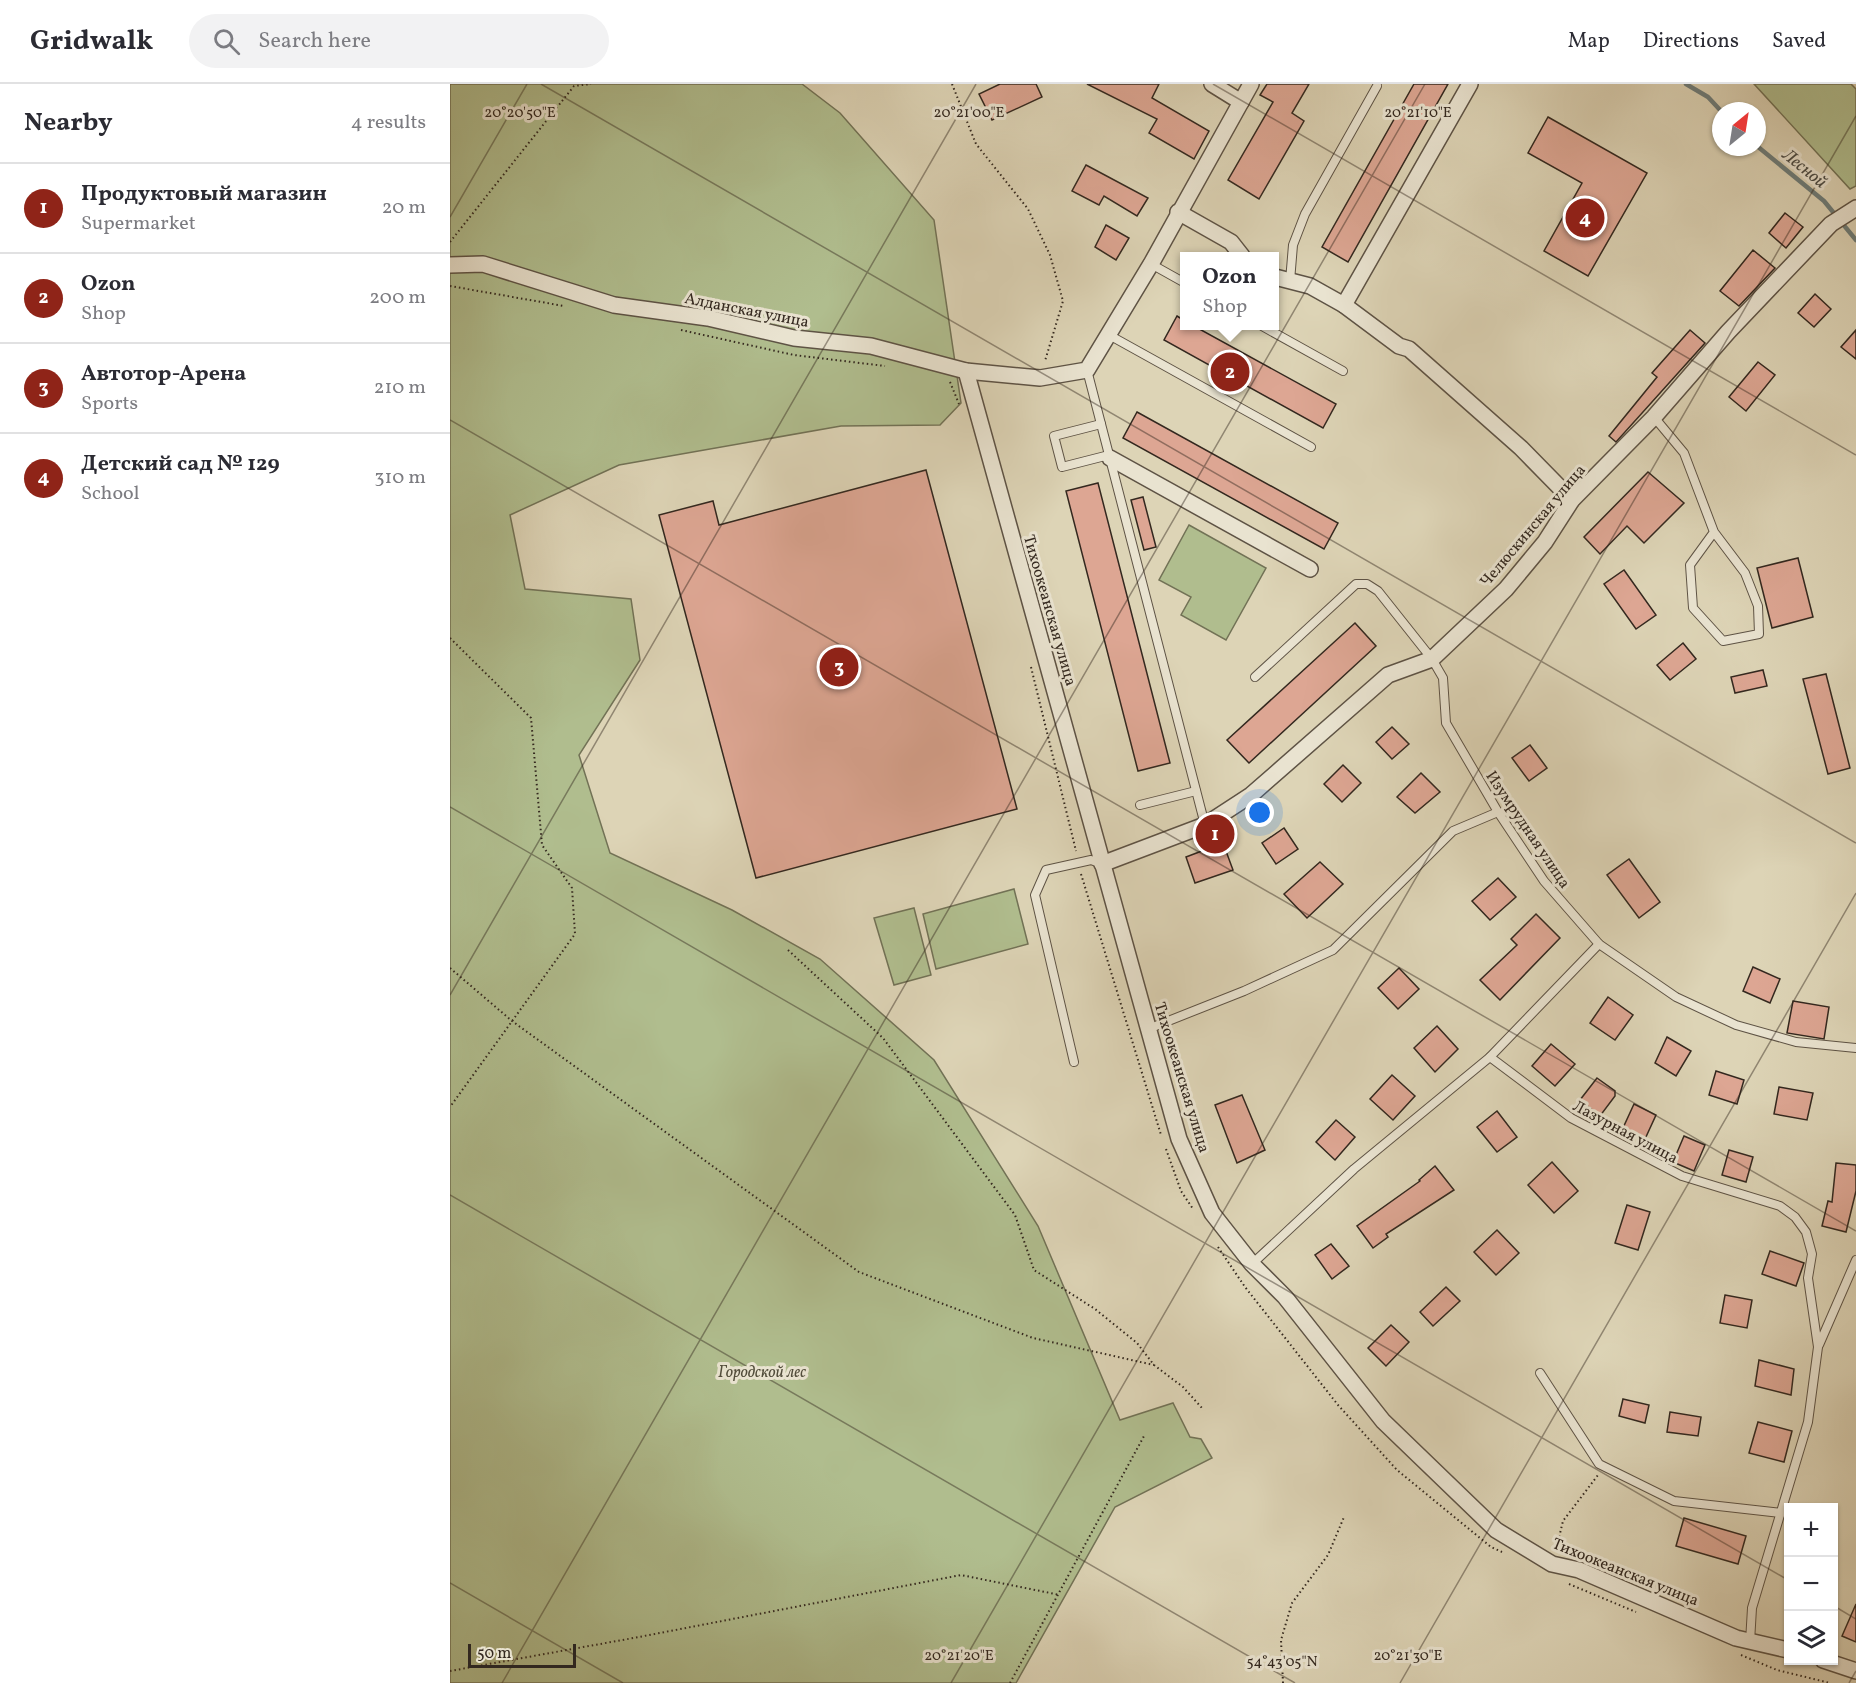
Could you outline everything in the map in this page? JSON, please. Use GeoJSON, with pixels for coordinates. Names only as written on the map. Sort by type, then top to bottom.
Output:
{"type":"FeatureCollection","features":[{"type":"Feature","properties":{"kind":"street"},"geometry":{"type":"LineString","coordinates":[[1212,84],[1241,102]]}},
{"type":"Feature","properties":{"kind":"street"},"geometry":{"type":"LineString","coordinates":[[1087,370],[1151,264],[1251,84]]}},
{"type":"Feature","properties":{"kind":"street"},"geometry":{"type":"LineString","coordinates":[[1344,305],[1470,84]]}},
{"type":"Feature","properties":{"kind":"street","name":"Челюскинская улица"},"geometry":{"type":"LineString","coordinates":[[1102,864],[1205,825],[1251,795],[1388,675],[1432,659],[1506,589],[1545,542],[1572,500],[1654,417],[1728,332],[1831,224],[1856,208]]}},
{"type":"Feature","properties":{"kind":"street"},"geometry":{"type":"LineString","coordinates":[[1178,213],[1231,242],[1239,252]]}},
{"type":"Feature","properties":{"kind":"street","name":"Алданская улица"},"geometry":{"type":"LineString","coordinates":[[450,265],[483,264],[614,304],[708,318],[794,338],[871,346],[966,371],[1040,378],[1087,370]]}},
{"type":"Feature","properties":{"kind":"street"},"geometry":{"type":"LineString","coordinates":[[1279,278],[1310,286],[1344,305],[1400,346],[1409,349],[1521,448],[1572,500]]}},
{"type":"Feature","properties":{"kind":"street","name":"Тихоокеанская улица"},"geometry":{"type":"LineString","coordinates":[[966,371],[1179,1138],[1212,1213],[1252,1264],[1285,1297],[1383,1420],[1496,1530],[1552,1564],[1579,1570],[1750,1642],[1784,1649]]}},
{"type":"Feature","properties":{"kind":"street"},"geometry":{"type":"LineString","coordinates":[[1110,456],[1310,569]]}},
{"type":"Feature","properties":{"kind":"street"},"geometry":{"type":"LineString","coordinates":[[1838,1665],[1856,1671]]}},
{"type":"Feature","properties":{"kind":"lane"},"geometry":{"type":"LineString","coordinates":[[1290,282],[1293,245],[1305,214],[1377,86]]}},
{"type":"Feature","properties":{"kind":"lane"},"geometry":{"type":"LineString","coordinates":[[1151,264],[1180,280]]}},
{"type":"Feature","properties":{"kind":"lane"},"geometry":{"type":"LineString","coordinates":[[1269,330],[1343,371]]}},
{"type":"Feature","properties":{"kind":"lane"},"geometry":{"type":"LineString","coordinates":[[1109,335],[1311,447]]}},
{"type":"Feature","properties":{"kind":"lane"},"geometry":{"type":"LineString","coordinates":[[1087,370],[1205,825]]}},
{"type":"Feature","properties":{"kind":"lane"},"geometry":{"type":"LineString","coordinates":[[1654,417],[1684,453],[1714,532],[1745,573],[1758,606],[1759,634],[1723,641],[1693,608],[1690,565],[1714,532]]}},
{"type":"Feature","properties":{"kind":"lane"},"geometry":{"type":"LineString","coordinates":[[1101,424],[1054,436],[1062,467],[1110,456]]}},
{"type":"Feature","properties":{"kind":"lane","name":"Изумрудная улица"},"geometry":{"type":"LineString","coordinates":[[1255,677],[1356,584],[1367,584],[1378,591],[1432,659],[1443,678],[1446,723],[1498,812],[1544,881],[1599,944],[1676,998],[1736,1024],[1796,1041],[1856,1048]]}},
{"type":"Feature","properties":{"kind":"lane"},"geometry":{"type":"LineString","coordinates":[[1140,805],[1196,791]]}},
{"type":"Feature","properties":{"kind":"lane"},"geometry":{"type":"LineString","coordinates":[[1148,1029],[1244,991],[1333,950],[1453,831],[1498,812]]}},
{"type":"Feature","properties":{"kind":"lane"},"geometry":{"type":"LineString","coordinates":[[1074,1062],[1035,895],[1046,870],[1069,863],[1091,860],[1102,864]]}},
{"type":"Feature","properties":{"kind":"lane"},"geometry":{"type":"LineString","coordinates":[[1252,1264],[1354,1169],[1490,1057],[1599,944]]}},
{"type":"Feature","properties":{"kind":"lane","name":"Лазурная улица"},"geometry":{"type":"LineString","coordinates":[[1490,1057],[1571,1118],[1682,1176],[1780,1206],[1795,1217],[1806,1232],[1812,1254],[1808,1278],[1818,1347]]}},
{"type":"Feature","properties":{"kind":"lane"},"geometry":{"type":"LineString","coordinates":[[1750,1642],[1752,1608],[1808,1422],[1818,1347],[1856,1260]]}},
{"type":"Feature","properties":{"kind":"lane"},"geometry":{"type":"LineString","coordinates":[[1540,1373],[1599,1464],[1674,1501],[1781,1512]]}},
{"type":"Feature","properties":{"kind":"path"},"geometry":{"type":"LineString","coordinates":[[450,242],[574,86],[591,84]]}},
{"type":"Feature","properties":{"kind":"path"},"geometry":{"type":"LineString","coordinates":[[952,84],[976,144],[1028,209],[1050,255],[1063,301],[1040,378]]}},
{"type":"Feature","properties":{"kind":"path"},"geometry":{"type":"LineString","coordinates":[[450,638],[531,717],[542,845],[572,888],[575,934],[450,1107]]}},
{"type":"Feature","properties":{"kind":"path"},"geometry":{"type":"LineString","coordinates":[[788,950],[883,1038],[1015,1215],[1034,1269],[1095,1309],[1137,1343],[1154,1365],[1183,1388],[1202,1408]]}},
{"type":"Feature","properties":{"kind":"path"},"geometry":{"type":"LineString","coordinates":[[450,968],[512,1021],[859,1272],[1033,1338],[1154,1365]]}},
{"type":"Feature","properties":{"kind":"path"},"geometry":{"type":"LineString","coordinates":[[1010,1683],[1060,1595],[1144,1436]]}},
{"type":"Feature","properties":{"kind":"path"},"geometry":{"type":"LineString","coordinates":[[1552,1564],[1563,1521],[1599,1474],[1599,1464]]}},
{"type":"Feature","properties":{"kind":"path"},"geometry":{"type":"LineString","coordinates":[[1284,1683],[1281,1640],[1292,1604],[1328,1555],[1344,1517]]}},
{"type":"Feature","properties":{"kind":"path"},"geometry":{"type":"LineString","coordinates":[[450,1671],[961,1575],[1060,1595]]}},
{"type":"Feature","properties":{"kind":"green space","name":"Городской лес"},"geometry":{"type":"Polygon","coordinates":[[[450,84],[802,84],[840,113],[934,220],[961,403],[940,425],[841,426],[619,465],[510,515],[525,589],[631,599],[640,660],[579,755],[610,853],[732,910],[820,959],[934,1060],[1038,1226],[1120,1420],[1173,1403],[1190,1437],[1201,1439],[1212,1458],[1115,1507],[1016,1683],[450,1683],[450,84]]]}},
{"type":"Feature","properties":{"kind":"green space"},"geometry":{"type":"Polygon","coordinates":[[[1754,84],[1851,84],[1856,89],[1856,186],[1850,189],[1754,84]]]}},
{"type":"Feature","properties":{"kind":"green space"},"geometry":{"type":"Polygon","coordinates":[[[1189,525],[1266,568],[1226,640],[1181,615],[1191,597],[1159,580],[1189,525]]]}},
{"type":"Feature","properties":{"kind":"green space"},"geometry":{"type":"Polygon","coordinates":[[[1014,889],[1028,944],[936,969],[923,914],[1014,889]]]}},
{"type":"Feature","properties":{"kind":"green space"},"geometry":{"type":"Polygon","coordinates":[[[914,908],[931,975],[894,985],[874,918],[914,908]]]}},
{"type":"Feature","properties":{"kind":"building"},"geometry":{"type":"Polygon","coordinates":[[[1000,84],[1036,84],[1042,97],[992,120],[979,94],[1000,84]]]}},
{"type":"Feature","properties":{"kind":"building"},"geometry":{"type":"Polygon","coordinates":[[[1087,84],[1159,84],[1152,98],[1209,131],[1194,159],[1149,133],[1157,119],[1087,84]]]}},
{"type":"Feature","properties":{"kind":"building"},"geometry":{"type":"Polygon","coordinates":[[[1267,84],[1309,84],[1292,113],[1304,121],[1259,199],[1228,180],[1273,102],[1260,95],[1267,84]]]}},
{"type":"Feature","properties":{"kind":"building"},"geometry":{"type":"Polygon","coordinates":[[[1414,84],[1448,84],[1348,262],[1322,247],[1414,84]]]}},
{"type":"Feature","properties":{"kind":"building"},"geometry":{"type":"Polygon","coordinates":[[[1548,117],[1647,173],[1588,276],[1544,251],[1582,183],[1528,153],[1548,117]]]}},
{"type":"Feature","properties":{"kind":"building"},"geometry":{"type":"Polygon","coordinates":[[[1086,165],[1148,198],[1137,216],[1104,196],[1099,205],[1072,191],[1086,165]]]}},
{"type":"Feature","properties":{"kind":"building"},"geometry":{"type":"Polygon","coordinates":[[[1785,213],[1803,227],[1786,248],[1769,233],[1785,213]]]}},
{"type":"Feature","properties":{"kind":"building"},"geometry":{"type":"Polygon","coordinates":[[[1106,225],[1129,238],[1116,260],[1095,247],[1106,225]]]}},
{"type":"Feature","properties":{"kind":"building"},"geometry":{"type":"Polygon","coordinates":[[[1753,250],[1775,268],[1739,306],[1720,291],[1753,250]]]}},
{"type":"Feature","properties":{"kind":"building"},"geometry":{"type":"Polygon","coordinates":[[[1815,294],[1831,309],[1814,327],[1798,313],[1815,294]]]}},
{"type":"Feature","properties":{"kind":"building"},"geometry":{"type":"Polygon","coordinates":[[[1177,316],[1180,318],[1180,330],[1201,330],[1336,404],[1323,428],[1164,340],[1177,316]]]}},
{"type":"Feature","properties":{"kind":"building"},"geometry":{"type":"Polygon","coordinates":[[[1690,330],[1705,343],[1616,442],[1609,436],[1657,377],[1652,373],[1690,330]]]}},
{"type":"Feature","properties":{"kind":"building"},"geometry":{"type":"Polygon","coordinates":[[[1856,330],[1856,359],[1841,347],[1856,330]]]}},
{"type":"Feature","properties":{"kind":"building"},"geometry":{"type":"Polygon","coordinates":[[[1758,362],[1775,375],[1746,411],[1729,397],[1758,362]]]}},
{"type":"Feature","properties":{"kind":"building"},"geometry":{"type":"Polygon","coordinates":[[[1137,412],[1338,523],[1324,549],[1123,438],[1137,412]]]}},
{"type":"Feature","properties":{"kind":"building"},"geometry":{"type":"Polygon","coordinates":[[[926,470],[1017,809],[756,878],[659,515],[713,501],[719,525],[926,470]]]}},
{"type":"Feature","properties":{"kind":"building"},"geometry":{"type":"Polygon","coordinates":[[[1648,472],[1684,503],[1644,543],[1627,526],[1600,554],[1584,537],[1648,472]]]}},
{"type":"Feature","properties":{"kind":"building"},"geometry":{"type":"Polygon","coordinates":[[[1098,483],[1170,763],[1138,771],[1066,491],[1098,483]]]}},
{"type":"Feature","properties":{"kind":"building"},"geometry":{"type":"Polygon","coordinates":[[[1143,497],[1156,547],[1144,550],[1131,500],[1143,497]]]}},
{"type":"Feature","properties":{"kind":"building"},"geometry":{"type":"Polygon","coordinates":[[[1798,558],[1813,617],[1772,628],[1757,568],[1798,558]]]}},
{"type":"Feature","properties":{"kind":"building"},"geometry":{"type":"Polygon","coordinates":[[[1624,570],[1656,615],[1636,629],[1604,584],[1624,570]]]}},
{"type":"Feature","properties":{"kind":"building"},"geometry":{"type":"Polygon","coordinates":[[[1355,623],[1376,646],[1249,763],[1227,740],[1355,623]]]}},
{"type":"Feature","properties":{"kind":"building"},"geometry":{"type":"Polygon","coordinates":[[[1683,643],[1696,659],[1670,680],[1657,665],[1683,643]]]}},
{"type":"Feature","properties":{"kind":"building"},"geometry":{"type":"Polygon","coordinates":[[[1763,670],[1767,686],[1735,693],[1731,677],[1763,670]]]}},
{"type":"Feature","properties":{"kind":"building"},"geometry":{"type":"Polygon","coordinates":[[[1826,674],[1850,768],[1828,774],[1803,679],[1826,674]]]}},
{"type":"Feature","properties":{"kind":"building"},"geometry":{"type":"Polygon","coordinates":[[[1392,727],[1409,744],[1392,759],[1376,742],[1392,727]]]}},
{"type":"Feature","properties":{"kind":"building"},"geometry":{"type":"Polygon","coordinates":[[[1530,745],[1547,768],[1529,781],[1512,758],[1530,745]]]}},
{"type":"Feature","properties":{"kind":"building"},"geometry":{"type":"Polygon","coordinates":[[[1343,765],[1361,783],[1342,802],[1324,784],[1343,765]]]}},
{"type":"Feature","properties":{"kind":"building"},"geometry":{"type":"Polygon","coordinates":[[[1421,773],[1440,792],[1415,813],[1397,797],[1421,773]]]}},
{"type":"Feature","properties":{"kind":"building"},"geometry":{"type":"Polygon","coordinates":[[[1284,828],[1298,849],[1276,864],[1262,843],[1284,828]]]}},
{"type":"Feature","properties":{"kind":"building"},"geometry":{"type":"Polygon","coordinates":[[[1223,843],[1233,870],[1195,883],[1186,857],[1223,843]]]}},
{"type":"Feature","properties":{"kind":"building"},"geometry":{"type":"Polygon","coordinates":[[[1629,859],[1660,902],[1639,918],[1607,875],[1629,859]]]}},
{"type":"Feature","properties":{"kind":"building"},"geometry":{"type":"Polygon","coordinates":[[[1320,862],[1343,884],[1307,918],[1284,894],[1320,862]]]}},
{"type":"Feature","properties":{"kind":"building"},"geometry":{"type":"Polygon","coordinates":[[[1498,878],[1516,897],[1490,920],[1472,901],[1498,878]]]}},
{"type":"Feature","properties":{"kind":"building"},"geometry":{"type":"Polygon","coordinates":[[[1536,914],[1560,938],[1500,1000],[1480,980],[1517,945],[1511,939],[1536,914]]]}},
{"type":"Feature","properties":{"kind":"building"},"geometry":{"type":"Polygon","coordinates":[[[1753,967],[1780,979],[1770,1003],[1743,991],[1753,967]]]}},
{"type":"Feature","properties":{"kind":"building"},"geometry":{"type":"Polygon","coordinates":[[[1399,968],[1419,989],[1398,1009],[1378,988],[1399,968]]]}},
{"type":"Feature","properties":{"kind":"building"},"geometry":{"type":"Polygon","coordinates":[[[1608,997],[1633,1015],[1615,1040],[1590,1023],[1608,997]]]}},
{"type":"Feature","properties":{"kind":"building"},"geometry":{"type":"Polygon","coordinates":[[[1793,1001],[1829,1007],[1824,1039],[1787,1033],[1793,1001]]]}},
{"type":"Feature","properties":{"kind":"building"},"geometry":{"type":"Polygon","coordinates":[[[1437,1026],[1458,1049],[1435,1072],[1414,1048],[1437,1026]]]}},
{"type":"Feature","properties":{"kind":"building"},"geometry":{"type":"Polygon","coordinates":[[[1667,1037],[1691,1051],[1676,1076],[1655,1063],[1667,1037]]]}},
{"type":"Feature","properties":{"kind":"building"},"geometry":{"type":"Polygon","coordinates":[[[1551,1044],[1575,1064],[1555,1086],[1532,1066],[1551,1044]]]}},
{"type":"Feature","properties":{"kind":"building"},"geometry":{"type":"Polygon","coordinates":[[[1716,1071],[1744,1080],[1737,1104],[1709,1095],[1716,1071]]]}},
{"type":"Feature","properties":{"kind":"building"},"geometry":{"type":"Polygon","coordinates":[[[1392,1075],[1415,1096],[1393,1120],[1370,1099],[1392,1075]]]}},
{"type":"Feature","properties":{"kind":"building"},"geometry":{"type":"Polygon","coordinates":[[[1597,1078],[1615,1091],[1615,1096],[1600,1116],[1580,1100],[1597,1078]]]}},
{"type":"Feature","properties":{"kind":"building"},"geometry":{"type":"Polygon","coordinates":[[[1779,1087],[1813,1093],[1807,1120],[1774,1114],[1779,1087]]]}},
{"type":"Feature","properties":{"kind":"building"},"geometry":{"type":"Polygon","coordinates":[[[1242,1095],[1265,1150],[1237,1163],[1215,1105],[1242,1095]]]}},
{"type":"Feature","properties":{"kind":"building"},"geometry":{"type":"Polygon","coordinates":[[[1634,1104],[1656,1115],[1645,1139],[1623,1128],[1634,1104]]]}},
{"type":"Feature","properties":{"kind":"building"},"geometry":{"type":"Polygon","coordinates":[[[1497,1111],[1517,1137],[1497,1152],[1477,1127],[1497,1111]]]}},
{"type":"Feature","properties":{"kind":"building"},"geometry":{"type":"Polygon","coordinates":[[[1336,1120],[1355,1137],[1335,1160],[1316,1142],[1336,1120]]]}},
{"type":"Feature","properties":{"kind":"building"},"geometry":{"type":"Polygon","coordinates":[[[1684,1136],[1705,1145],[1694,1171],[1673,1162],[1684,1136]]]}},
{"type":"Feature","properties":{"kind":"building"},"geometry":{"type":"Polygon","coordinates":[[[1729,1150],[1753,1157],[1746,1182],[1722,1175],[1729,1150]]]}},
{"type":"Feature","properties":{"kind":"building"},"geometry":{"type":"Polygon","coordinates":[[[1552,1162],[1578,1191],[1554,1213],[1528,1185],[1552,1162]]]}},
{"type":"Feature","properties":{"kind":"building"},"geometry":{"type":"Polygon","coordinates":[[[1836,1163],[1856,1165],[1856,1191],[1846,1232],[1822,1226],[1828,1201],[1832,1202],[1836,1163]]]}},
{"type":"Feature","properties":{"kind":"building"},"geometry":{"type":"Polygon","coordinates":[[[1435,1166],[1454,1190],[1386,1234],[1388,1237],[1373,1248],[1357,1226],[1420,1181],[1435,1166]]]}},
{"type":"Feature","properties":{"kind":"building"},"geometry":{"type":"Polygon","coordinates":[[[1627,1205],[1650,1212],[1638,1250],[1615,1243],[1627,1205]]]}},
{"type":"Feature","properties":{"kind":"building"},"geometry":{"type":"Polygon","coordinates":[[[1497,1230],[1519,1253],[1496,1275],[1474,1252],[1497,1230]]]}},
{"type":"Feature","properties":{"kind":"building"},"geometry":{"type":"Polygon","coordinates":[[[1331,1244],[1349,1266],[1332,1279],[1315,1255],[1331,1244]]]}},
{"type":"Feature","properties":{"kind":"building"},"geometry":{"type":"Polygon","coordinates":[[[1770,1251],[1804,1263],[1796,1286],[1762,1274],[1770,1251]]]}},
{"type":"Feature","properties":{"kind":"building"},"geometry":{"type":"Polygon","coordinates":[[[1446,1287],[1460,1301],[1433,1326],[1420,1312],[1446,1287]]]}},
{"type":"Feature","properties":{"kind":"building"},"geometry":{"type":"Polygon","coordinates":[[[1725,1295],[1752,1300],[1747,1328],[1720,1323],[1725,1295]]]}},
{"type":"Feature","properties":{"kind":"building"},"geometry":{"type":"Polygon","coordinates":[[[1391,1325],[1409,1342],[1386,1366],[1368,1348],[1391,1325]]]}},
{"type":"Feature","properties":{"kind":"building"},"geometry":{"type":"Polygon","coordinates":[[[1759,1360],[1794,1369],[1791,1395],[1755,1386],[1759,1360]]]}},
{"type":"Feature","properties":{"kind":"building"},"geometry":{"type":"Polygon","coordinates":[[[1623,1399],[1649,1405],[1645,1423],[1619,1416],[1623,1399]]]}},
{"type":"Feature","properties":{"kind":"building"},"geometry":{"type":"Polygon","coordinates":[[[1670,1412],[1701,1417],[1698,1436],[1667,1432],[1670,1412]]]}},
{"type":"Feature","properties":{"kind":"building"},"geometry":{"type":"Polygon","coordinates":[[[1758,1422],[1792,1431],[1784,1462],[1749,1453],[1758,1422]]]}},
{"type":"Feature","properties":{"kind":"building"},"geometry":{"type":"Polygon","coordinates":[[[1684,1518],[1746,1536],[1738,1564],[1676,1546],[1684,1518]]]}},
{"type":"Feature","properties":{"kind":"building"},"geometry":{"type":"Polygon","coordinates":[[[1856,1604],[1856,1642],[1842,1636],[1856,1604]]]}},
{"type":"Feature","properties":{"kind":"waterway","name":"Лесной"},"geometry":{"type":"LineString","coordinates":[[1686,84],[1713,102]]}},
{"type":"Feature","properties":{"kind":"waterway","name":"Лесной"},"geometry":{"type":"LineString","coordinates":[[1766,153],[1824,201],[1856,240]]}},
{"type":"Feature","properties":{"kind":"place","name":"Детский сад № 129"},"geometry":{"type":"Point","coordinates":[1585,218]}},
{"type":"Feature","properties":{"kind":"place","name":"Ozon"},"geometry":{"type":"Point","coordinates":[1230,372]}},
{"type":"Feature","properties":{"kind":"place","name":"Автотор-Арена"},"geometry":{"type":"Point","coordinates":[839,667]}},
{"type":"Feature","properties":{"kind":"place","name":"Продуктовый магазин"},"geometry":{"type":"Point","coordinates":[1215,834]}}]}
